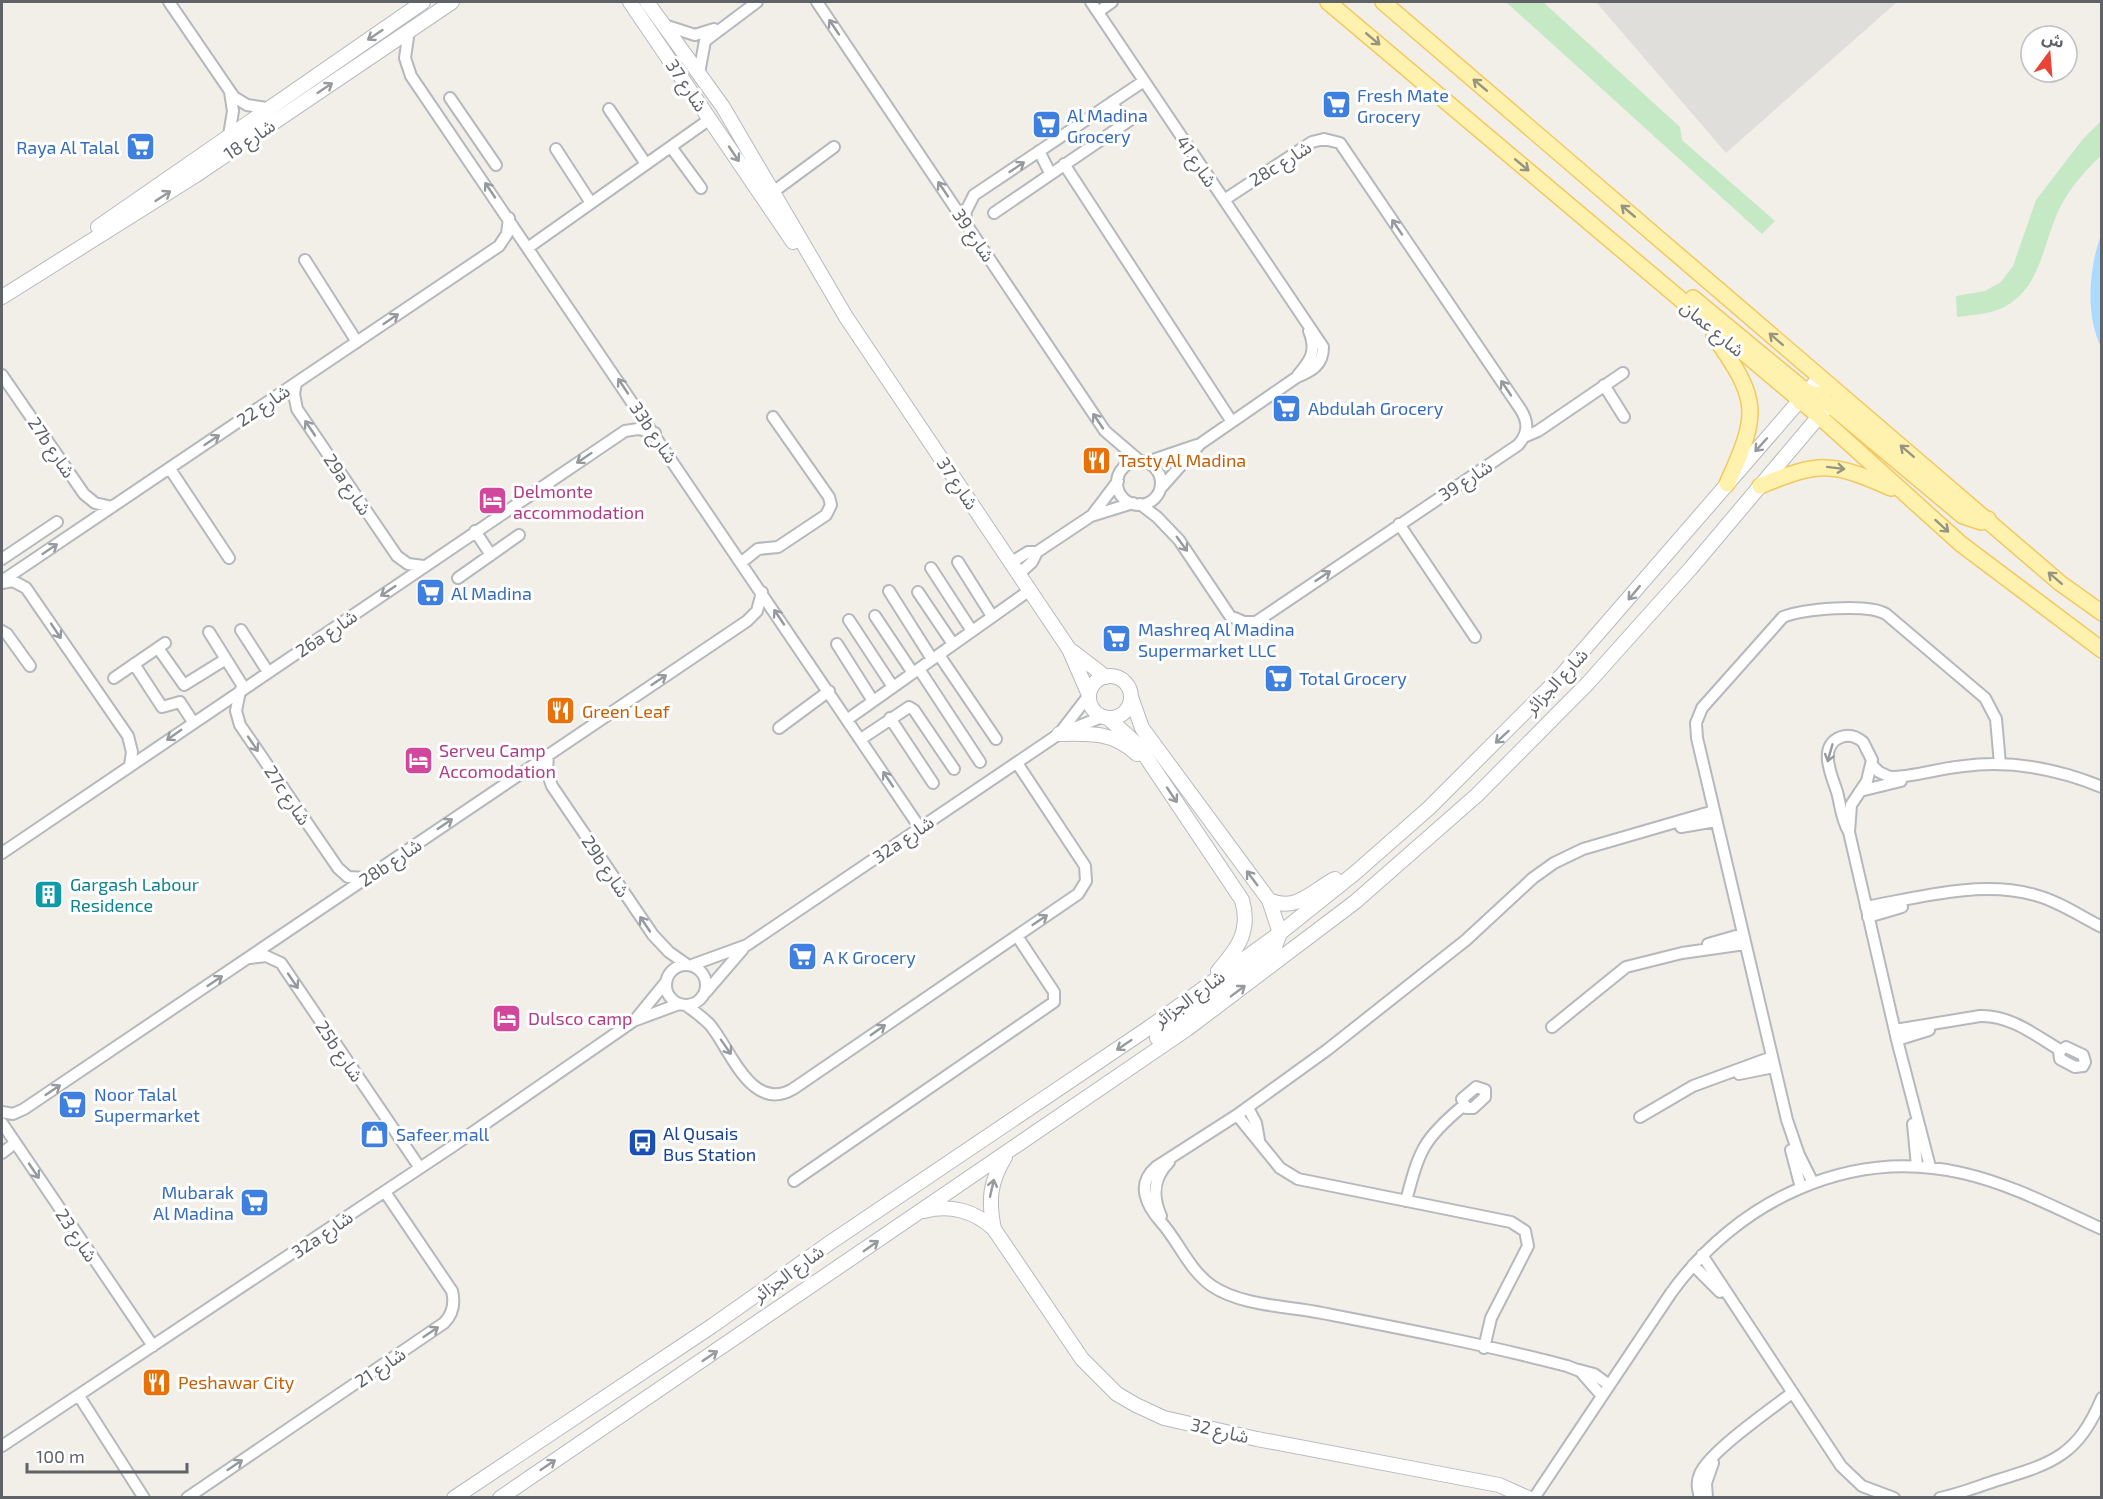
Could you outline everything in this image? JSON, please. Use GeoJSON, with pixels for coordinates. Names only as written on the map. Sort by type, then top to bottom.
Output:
{"type":"FeatureCollection","features":[{"type":"Feature","properties":{"kind":"main road","name":"شارع عمان"},"geometry":{"type":"LineString","coordinates":[[1328,2],[1702,318],[1804,397],[1819,416],[1988,565],[2102,650]]}},
{"type":"Feature","properties":{"kind":"main road","name":"شارع عمان"},"geometry":{"type":"LineString","coordinates":[[1383,2],[1820,377],[1833,394],[1988,519],[2060,583],[2102,614]]}},
{"type":"Feature","properties":{"kind":"main road"},"geometry":{"type":"LineString","coordinates":[[1661,283],[1690,295],[1804,397],[1833,394]]}},
{"type":"Feature","properties":{"kind":"main road"},"geometry":{"type":"LineString","coordinates":[[1702,318],[1741,375],[1751,406],[1748,435],[1727,484]]}},
{"type":"Feature","properties":{"kind":"main road"},"geometry":{"type":"LineString","coordinates":[[1760,486],[1804,469],[1827,467],[1851,470],[1907,495]]}},
{"type":"Feature","properties":{"kind":"street"},"geometry":{"type":"LineString","coordinates":[[169,2],[230,92],[247,105],[267,108]]}},
{"type":"Feature","properties":{"kind":"street","name":"شارع 18"},"geometry":{"type":"LineString","coordinates":[[42,270],[50,260],[423,2]]}},
{"type":"Feature","properties":{"kind":"street","name":"شارع 18"},"geometry":{"type":"LineString","coordinates":[[2,297],[196,175],[452,2]]}},
{"type":"Feature","properties":{"kind":"street","name":"شارع 37"},"geometry":{"type":"LineString","coordinates":[[630,2],[1030,590],[1069,649],[1089,694]]}},
{"type":"Feature","properties":{"kind":"street","name":"شارع 37"},"geometry":{"type":"LineString","coordinates":[[647,2],[723,107],[846,317]]}},
{"type":"Feature","properties":{"kind":"street"},"geometry":{"type":"LineString","coordinates":[[699,73],[703,44],[722,26],[758,2]]}},
{"type":"Feature","properties":{"kind":"street","name":"شارع 39"},"geometry":{"type":"LineString","coordinates":[[817,2],[1105,431],[1119,445],[1143,462]]}},
{"type":"Feature","properties":{"kind":"street","name":"شارع 41"},"geometry":{"type":"LineString","coordinates":[[1091,2],[1304,320],[1314,350],[1310,362],[1297,377],[1232,422]]}},
{"type":"Feature","properties":{"kind":"street"},"geometry":{"type":"LineString","coordinates":[[1098,12],[1112,2]]}},
{"type":"Feature","properties":{"kind":"street"},"geometry":{"type":"LineString","coordinates":[[664,25],[695,35],[722,26]]}},
{"type":"Feature","properties":{"kind":"street","name":"33b شارع"},"geometry":{"type":"LineString","coordinates":[[409,30],[405,58],[408,71],[920,828]]}},
{"type":"Feature","properties":{"kind":"street"},"geometry":{"type":"LineString","coordinates":[[965,221],[966,211],[974,195],[1144,81]]}},
{"type":"Feature","properties":{"kind":"street"},"geometry":{"type":"LineString","coordinates":[[229,135],[233,111],[230,92]]}},
{"type":"Feature","properties":{"kind":"street"},"geometry":{"type":"LineString","coordinates":[[450,98],[496,165]]}},
{"type":"Feature","properties":{"kind":"street"},"geometry":{"type":"LineString","coordinates":[[994,213],[1127,122],[1112,102]]}},
{"type":"Feature","properties":{"kind":"street"},"geometry":{"type":"LineString","coordinates":[[609,109],[646,164]]}},
{"type":"Feature","properties":{"kind":"street"},"geometry":{"type":"LineString","coordinates":[[529,247],[710,119]]}},
{"type":"Feature","properties":{"kind":"street"},"geometry":{"type":"LineString","coordinates":[[458,143],[473,132]]}},
{"type":"Feature","properties":{"kind":"street","name":"28c شارع"},"geometry":{"type":"LineString","coordinates":[[1224,200],[1312,142],[1324,139],[1340,142],[1525,417]]}},
{"type":"Feature","properties":{"kind":"street"},"geometry":{"type":"LineString","coordinates":[[671,147],[701,188]]}},
{"type":"Feature","properties":{"kind":"street"},"geometry":{"type":"LineString","coordinates":[[773,192],[834,147]]}},
{"type":"Feature","properties":{"kind":"street"},"geometry":{"type":"LineString","coordinates":[[556,149],[591,203]]}},
{"type":"Feature","properties":{"kind":"street"},"geometry":{"type":"LineString","coordinates":[[1039,152],[1050,174]]}},
{"type":"Feature","properties":{"kind":"street"},"geometry":{"type":"LineString","coordinates":[[1064,164],[1232,422],[1200,444],[1152,500],[1091,516]]}},
{"type":"Feature","properties":{"kind":"street","name":"شارع 22"},"geometry":{"type":"LineString","coordinates":[[2,582],[499,246],[507,234],[509,218]]}},
{"type":"Feature","properties":{"kind":"street"},"geometry":{"type":"LineString","coordinates":[[305,260],[357,342]]}},
{"type":"Feature","properties":{"kind":"street","name":"شارع 39"},"geometry":{"type":"LineString","coordinates":[[1136,504],[1157,517],[1179,540],[1230,616],[1256,622],[1518,445],[1524,437],[1549,423],[1623,373]]}},
{"type":"Feature","properties":{"kind":"street","name":"27b شارع"},"geometry":{"type":"LineString","coordinates":[[2,375],[84,494],[95,503],[112,507]]}},
{"type":"Feature","properties":{"kind":"street","name":"شارع الجزائر"},"geometry":{"type":"LineString","coordinates":[[454,1497],[692,1340],[831,1242],[1196,994],[1280,933],[1354,873],[1429,808],[1513,727],[1595,639],[1820,377]]}},
{"type":"Feature","properties":{"kind":"street","name":"29a شارع"},"geometry":{"type":"LineString","coordinates":[[296,383],[294,394],[297,409],[397,556],[408,564],[424,566]]}},
{"type":"Feature","properties":{"kind":"street"},"geometry":{"type":"LineString","coordinates":[[1604,385],[1624,417]]}},
{"type":"Feature","properties":{"kind":"street","name":"شارع الجزائر"},"geometry":{"type":"LineString","coordinates":[[500,1497],[1187,1029],[1317,932],[1435,833],[1518,756],[1588,683],[1760,486],[1819,416],[1833,394]]}},
{"type":"Feature","properties":{"kind":"street"},"geometry":{"type":"LineString","coordinates":[[742,562],[758,549],[778,547],[826,515],[831,505],[829,497],[773,417]]}},
{"type":"Feature","properties":{"kind":"street"},"geometry":{"type":"LineString","coordinates":[[1524,437],[1527,428],[1525,417],[1549,423]]}},
{"type":"Feature","properties":{"kind":"street","name":"26a شارع"},"geometry":{"type":"LineString","coordinates":[[2,853],[625,431],[639,429],[655,433]]}},
{"type":"Feature","properties":{"kind":"street"},"geometry":{"type":"LineString","coordinates":[[1015,568],[1028,552],[1037,552],[1091,516],[1118,481],[1127,465],[1200,444]]}},
{"type":"Feature","properties":{"kind":"street"},"geometry":{"type":"LineString","coordinates":[[1143,462],[1160,476],[1160,489]]}},
{"type":"Feature","properties":{"kind":"street"},"geometry":{"type":"LineString","coordinates":[[170,469],[229,558]]}},
{"type":"Feature","properties":{"kind":"street"},"geometry":{"type":"LineString","coordinates":[[1118,481],[1124,497],[1136,504]]}},
{"type":"Feature","properties":{"kind":"street"},"geometry":{"type":"LineString","coordinates":[[2,559],[57,522]]}},
{"type":"Feature","properties":{"kind":"street"},"geometry":{"type":"LineString","coordinates":[[1399,524],[1475,637]]}},
{"type":"Feature","properties":{"kind":"street"},"geometry":{"type":"LineString","coordinates":[[475,531],[491,555]]}},
{"type":"Feature","properties":{"kind":"street"},"geometry":{"type":"LineString","coordinates":[[458,578],[519,535]]}},
{"type":"Feature","properties":{"kind":"street"},"geometry":{"type":"LineString","coordinates":[[957,562],[993,616]]}},
{"type":"Feature","properties":{"kind":"street"},"geometry":{"type":"LineString","coordinates":[[931,568],[972,631]]}},
{"type":"Feature","properties":{"kind":"street"},"geometry":{"type":"LineString","coordinates":[[2,582],[13,581],[26,588],[128,736],[132,752],[130,765]]}},
{"type":"Feature","properties":{"kind":"street"},"geometry":{"type":"LineString","coordinates":[[848,719],[1030,590]]}},
{"type":"Feature","properties":{"kind":"street"},"geometry":{"type":"LineString","coordinates":[[889,591],[996,739]]}},
{"type":"Feature","properties":{"kind":"street","name":"28b شارع"},"geometry":{"type":"LineString","coordinates":[[2,1112],[21,1111],[747,621],[760,605],[762,592]]}},
{"type":"Feature","properties":{"kind":"street"},"geometry":{"type":"LineString","coordinates":[[918,592],[953,644]]}},
{"type":"Feature","properties":{"kind":"street"},"geometry":{"type":"LineString","coordinates":[[1801,1188],[1697,738],[1698,715],[1772,626],[1783,618],[1796,614],[1867,608],[1886,614],[1985,698],[1996,719],[2000,764]]}},
{"type":"Feature","properties":{"kind":"street"},"geometry":{"type":"LineString","coordinates":[[875,616],[980,762]]}},
{"type":"Feature","properties":{"kind":"street"},"geometry":{"type":"LineString","coordinates":[[849,620],[893,687]]}},
{"type":"Feature","properties":{"kind":"street"},"geometry":{"type":"LineString","coordinates":[[241,630],[268,672]]}},
{"type":"Feature","properties":{"kind":"street"},"geometry":{"type":"LineString","coordinates":[[2,631],[7,634],[30,666]]}},
{"type":"Feature","properties":{"kind":"street"},"geometry":{"type":"LineString","coordinates":[[209,632],[242,689]]}},
{"type":"Feature","properties":{"kind":"street"},"geometry":{"type":"LineString","coordinates":[[837,644],[873,701]]}},
{"type":"Feature","properties":{"kind":"street"},"geometry":{"type":"LineString","coordinates":[[114,678],[161,645],[184,685],[226,658]]}},
{"type":"Feature","properties":{"kind":"street","name":"شارع 37"},"geometry":{"type":"LineString","coordinates":[[1069,649],[1106,677]]}},
{"type":"Feature","properties":{"kind":"street"},"geometry":{"type":"LineString","coordinates":[[134,664],[162,707],[178,701],[193,722]]}},
{"type":"Feature","properties":{"kind":"street"},"geometry":{"type":"LineString","coordinates":[[1045,1125],[1059,1107],[1178,1023],[1274,950],[1280,933],[1269,900],[1142,728],[1123,681],[1106,677],[1096,682],[1089,694],[1093,710],[1132,738],[1238,892],[1244,909],[1246,924],[1240,944],[1196,994]]}},
{"type":"Feature","properties":{"kind":"street","name":"27c شارع"},"geometry":{"type":"LineString","coordinates":[[242,689],[236,711],[240,725],[338,868],[348,877],[366,878]]}},
{"type":"Feature","properties":{"kind":"street"},"geometry":{"type":"LineString","coordinates":[[779,728],[829,691]]}},
{"type":"Feature","properties":{"kind":"street","name":"32a شارع"},"geometry":{"type":"LineString","coordinates":[[1059,734],[1089,694]]}},
{"type":"Feature","properties":{"kind":"street"},"geometry":{"type":"LineString","coordinates":[[1105,718],[1125,713],[1131,697]]}},
{"type":"Feature","properties":{"kind":"street"},"geometry":{"type":"LineString","coordinates":[[861,739],[906,708],[914,710],[954,769]]}},
{"type":"Feature","properties":{"kind":"street"},"geometry":{"type":"LineString","coordinates":[[890,718],[933,783]]}},
{"type":"Feature","properties":{"kind":"street","name":"32a شارع"},"geometry":{"type":"LineString","coordinates":[[689,965],[747,945],[1059,734],[1105,718]]}},
{"type":"Feature","properties":{"kind":"street"},"geometry":{"type":"LineString","coordinates":[[1059,734],[1096,733],[1115,738],[1156,771]]}},
{"type":"Feature","properties":{"kind":"street"},"geometry":{"type":"LineString","coordinates":[[1849,832],[1842,818],[1828,762],[1831,746],[1841,737],[1859,739],[1869,750],[1872,765],[1849,811],[1849,832],[1912,1106],[1929,1167]]}},
{"type":"Feature","properties":{"kind":"street","name":"29b شارع"},"geometry":{"type":"LineString","coordinates":[[548,754],[548,772],[552,786],[653,935],[669,952],[689,965]]}},
{"type":"Feature","properties":{"kind":"street"},"geometry":{"type":"LineString","coordinates":[[682,1005],[697,1002],[705,994],[705,977],[689,965],[670,971],[666,982],[667,993],[682,1005],[711,1027],[753,1086],[766,1094],[780,1095],[793,1089],[1078,894],[1087,876],[1085,866],[1017,763]]}},
{"type":"Feature","properties":{"kind":"street"},"geometry":{"type":"LineString","coordinates":[[1872,765],[1884,775],[1908,776],[1964,766],[2000,764],[2045,769],[2102,786]]}},
{"type":"Feature","properties":{"kind":"street"},"geometry":{"type":"LineString","coordinates":[[1860,791],[1900,781],[1908,776]]}},
{"type":"Feature","properties":{"kind":"street"},"geometry":{"type":"LineString","coordinates":[[1609,1385],[1594,1374],[1484,1348],[1230,1295],[1209,1284],[1197,1273],[1164,1225],[1156,1205],[1155,1189],[1159,1175],[1176,1156],[1248,1108],[1415,982],[1543,870],[1583,849],[1715,816]]}},
{"type":"Feature","properties":{"kind":"street"},"geometry":{"type":"LineString","coordinates":[[1269,900],[1278,904],[1294,903],[1335,879],[1354,873]]}},
{"type":"Feature","properties":{"kind":"street"},"geometry":{"type":"LineString","coordinates":[[1867,912],[1928,897],[1974,889],[2021,892],[2055,902],[2102,927]]}},
{"type":"Feature","properties":{"kind":"street"},"geometry":{"type":"LineString","coordinates":[[794,1181],[1054,1002],[1054,992],[1017,936]]}},
{"type":"Feature","properties":{"kind":"street"},"geometry":{"type":"LineString","coordinates":[[1552,1027],[1620,971],[1635,964],[1744,939]]}},
{"type":"Feature","properties":{"kind":"street","name":"32a شارع"},"geometry":{"type":"LineString","coordinates":[[705,994],[747,945]]}},
{"type":"Feature","properties":{"kind":"street","name":"25b شارع"},"geometry":{"type":"LineString","coordinates":[[247,959],[266,956],[281,963],[420,1168]]}},
{"type":"Feature","properties":{"kind":"street","name":"32a شارع"},"geometry":{"type":"LineString","coordinates":[[3,1447],[385,1192],[635,1020],[666,982]]}},
{"type":"Feature","properties":{"kind":"street","name":"32a شارع"},"geometry":{"type":"LineString","coordinates":[[635,1020],[682,1005]]}},
{"type":"Feature","properties":{"kind":"street"},"geometry":{"type":"LineString","coordinates":[[1896,1035],[1980,1016],[2001,1017],[2060,1050]]}},
{"type":"Feature","properties":{"kind":"street"},"geometry":{"type":"LineString","coordinates":[[1640,1117],[1680,1092],[1712,1079],[1773,1062]]}},
{"type":"Feature","properties":{"kind":"street"},"geometry":{"type":"LineString","coordinates":[[1406,1201],[1424,1145],[1439,1126],[1463,1106]]}},
{"type":"Feature","properties":{"kind":"street"},"geometry":{"type":"LineString","coordinates":[[1912,1106],[1917,1166]]}},
{"type":"Feature","properties":{"kind":"street"},"geometry":{"type":"LineString","coordinates":[[1248,1108],[1256,1123],[1259,1140]]}},
{"type":"Feature","properties":{"kind":"street"},"geometry":{"type":"LineString","coordinates":[[1238,1115],[1248,1131],[1259,1140],[1280,1168],[1298,1179],[1515,1223],[1526,1231],[1527,1251],[1491,1318],[1484,1348]]}},
{"type":"Feature","properties":{"kind":"street"},"geometry":{"type":"LineString","coordinates":[[1787,1120],[1799,1155],[1813,1182]]}},
{"type":"Feature","properties":{"kind":"street","name":"شارع 23"},"geometry":{"type":"LineString","coordinates":[[2,1123],[153,1347]]}},
{"type":"Feature","properties":{"kind":"street"},"geometry":{"type":"LineString","coordinates":[[2,1153],[15,1143]]}},
{"type":"Feature","properties":{"kind":"street","name":"شارع 32"},"geometry":{"type":"LineString","coordinates":[[994,1229],[989,1203],[991,1188],[997,1171],[1010,1150]]}},
{"type":"Feature","properties":{"kind":"street"},"geometry":{"type":"LineString","coordinates":[[1534,1497],[1693,1265],[1747,1218],[1813,1182],[1859,1170],[1929,1167],[1962,1173],[2004,1186],[2102,1229]]}},
{"type":"Feature","properties":{"kind":"street","name":"شارع 21"},"geometry":{"type":"LineString","coordinates":[[187,1497],[444,1323],[451,1315],[454,1304],[452,1291],[385,1192]]}},
{"type":"Feature","properties":{"kind":"street","name":"شارع 32"},"geometry":{"type":"LineString","coordinates":[[920,1212],[940,1208],[960,1210],[977,1216],[994,1229],[1086,1364],[1117,1394],[1136,1405],[1164,1418],[1257,1439],[1499,1485],[1528,1497]]}},
{"type":"Feature","properties":{"kind":"street"},"geometry":{"type":"LineString","coordinates":[[1702,1255],[1735,1308],[1847,1473],[1870,1490],[1894,1497]]}},
{"type":"Feature","properties":{"kind":"street"},"geometry":{"type":"LineString","coordinates":[[1693,1265],[1735,1308]]}},
{"type":"Feature","properties":{"kind":"street"},"geometry":{"type":"LineString","coordinates":[[1580,1371],[1602,1396]]}},
{"type":"Feature","properties":{"kind":"street"},"geometry":{"type":"LineString","coordinates":[[1700,1497],[1698,1483],[1700,1473],[1738,1435],[1792,1393]]}},
{"type":"Feature","properties":{"kind":"street"},"geometry":{"type":"LineString","coordinates":[[79,1396],[144,1497]]}},
{"type":"Feature","properties":{"kind":"street"},"geometry":{"type":"LineString","coordinates":[[1940,1497],[2052,1461],[2071,1448],[2084,1434],[2102,1398]]}},
{"type":"Feature","properties":{"kind":"street"},"geometry":{"type":"LineString","coordinates":[[1707,1497],[1708,1475],[1718,1454]]}},
{"type":"Feature","properties":{"kind":"shaded area"},"geometry":{"type":"Polygon","coordinates":[[[1596,2],[1897,2],[1726,153],[1596,2]]]}},
{"type":"Feature","properties":{"kind":"green space"},"geometry":{"type":"Polygon","coordinates":[[[1506,2],[1543,2],[1680,127],[1682,140],[1775,221],[1762,234],[1506,2]]]}},
{"type":"Feature","properties":{"kind":"green space"},"geometry":{"type":"Polygon","coordinates":[[[2101,121],[2101,156],[2087,169],[2063,201],[2038,267],[2026,289],[2001,309],[1957,317],[1956,296],[1985,291],[2001,282],[2013,266],[2036,200],[2083,139],[2101,121]]]}},
{"type":"Feature","properties":{"kind":"water"},"geometry":{"type":"Polygon","coordinates":[[[2101,235],[2102,347],[2093,320],[2090,291],[2101,235]]]}},
{"type":"Feature","properties":{"kind":"place","name":"Fresh Mate Grocery"},"geometry":{"type":"Point","coordinates":[1336,105]}},
{"type":"Feature","properties":{"kind":"place","name":"Al Madina Grocery"},"geometry":{"type":"Point","coordinates":[1046,125]}},
{"type":"Feature","properties":{"kind":"place","name":"Raya Al Talal"},"geometry":{"type":"Point","coordinates":[140,147]}},
{"type":"Feature","properties":{"kind":"place","name":"Abdulah Grocery"},"geometry":{"type":"Point","coordinates":[1287,408]}},
{"type":"Feature","properties":{"kind":"place","name":"Tasty Al Madina"},"geometry":{"type":"Point","coordinates":[1097,460]}},
{"type":"Feature","properties":{"kind":"place","name":"Delmonte accommodation"},"geometry":{"type":"Point","coordinates":[492,501]}},
{"type":"Feature","properties":{"kind":"place","name":"Al Madina"},"geometry":{"type":"Point","coordinates":[430,593]}},
{"type":"Feature","properties":{"kind":"place","name":"Mashreq Al Madina Supermarket LLC"},"geometry":{"type":"Point","coordinates":[1117,639]}},
{"type":"Feature","properties":{"kind":"place","name":"Total Grocery"},"geometry":{"type":"Point","coordinates":[1278,678]}},
{"type":"Feature","properties":{"kind":"place","name":"Green Leaf"},"geometry":{"type":"Point","coordinates":[561,711]}},
{"type":"Feature","properties":{"kind":"place","name":"Serveu Camp Accomodation"},"geometry":{"type":"Point","coordinates":[418,760]}},
{"type":"Feature","properties":{"kind":"place","name":"Gargash Labour Residence"},"geometry":{"type":"Point","coordinates":[49,894]}},
{"type":"Feature","properties":{"kind":"place","name":"A K Grocery"},"geometry":{"type":"Point","coordinates":[802,957]}},
{"type":"Feature","properties":{"kind":"place","name":"Dulsco camp"},"geometry":{"type":"Point","coordinates":[507,1018]}},
{"type":"Feature","properties":{"kind":"place","name":"Noor Talal Supermarket"},"geometry":{"type":"Point","coordinates":[73,1104]}},
{"type":"Feature","properties":{"kind":"place","name":"Safeer mall"},"geometry":{"type":"Point","coordinates":[375,1134]}},
{"type":"Feature","properties":{"kind":"place","name":"Al Qusais Bus Station"},"geometry":{"type":"Point","coordinates":[642,1143]}},
{"type":"Feature","properties":{"kind":"place","name":"Mubarak Al Madina"},"geometry":{"type":"Point","coordinates":[255,1202]}},
{"type":"Feature","properties":{"kind":"place","name":"Peshawar City"},"geometry":{"type":"Point","coordinates":[157,1382]}}]}
